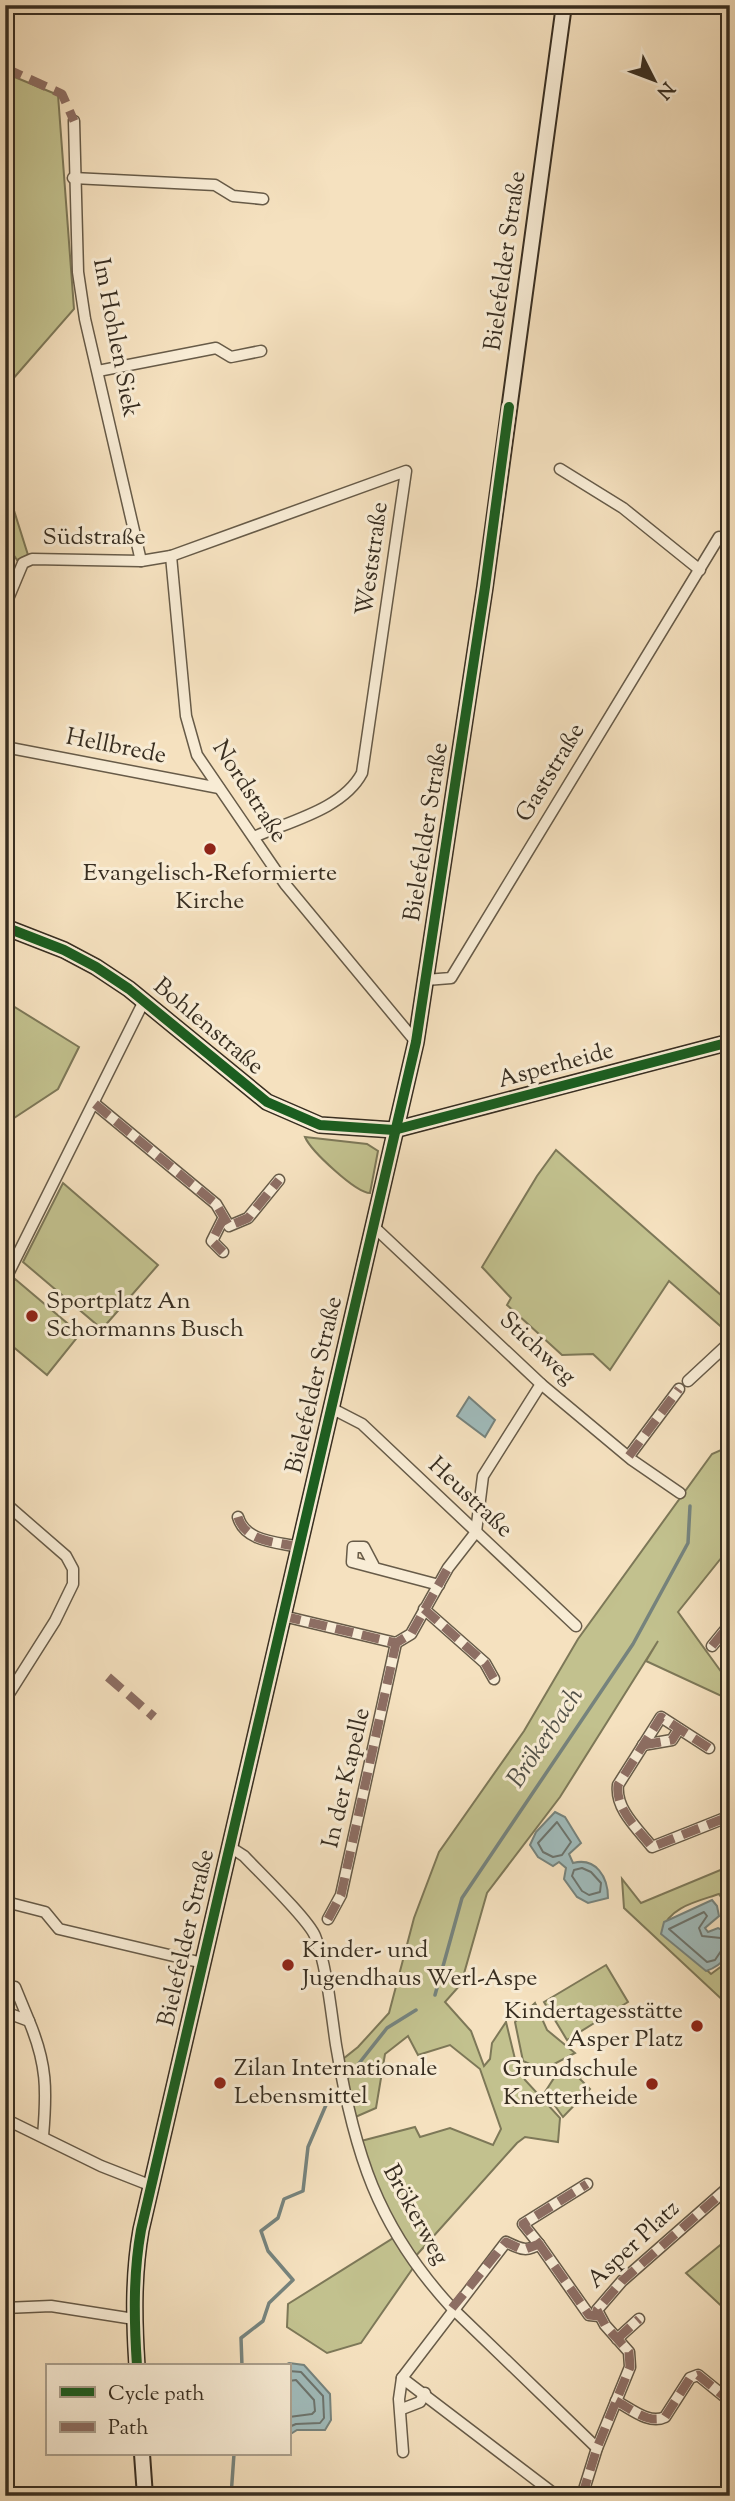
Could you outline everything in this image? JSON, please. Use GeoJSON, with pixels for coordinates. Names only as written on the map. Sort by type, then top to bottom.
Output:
{"type":"FeatureCollection","features":[{"type":"Feature","properties":{"kind":"main road","name":"Bielefelder Straße"},"geometry":{"type":"LineString","coordinates":[[137,2364],[134,2319],[136,2257],[416,1042],[485,587],[564,5]]}},
{"type":"Feature","properties":{"kind":"main road","name":"Bohlenstraße"},"geometry":{"type":"LineString","coordinates":[[5,927],[75,955],[111,976],[243,1085],[284,1112],[320,1125],[394,1130]]}},
{"type":"Feature","properties":{"kind":"main road","name":"Asperheide"},"geometry":{"type":"LineString","coordinates":[[394,1130],[730,1042]]}},
{"type":"Feature","properties":{"kind":"main road"},"geometry":{"type":"LineString","coordinates":[[142,2456],[145,2496]]}},
{"type":"Feature","properties":{"kind":"main road"},"geometry":{"type":"LineString","coordinates":[[360,2496],[386,2496]]}},
{"type":"Feature","properties":{"kind":"street","name":"Im Hohlen Siek"},"geometry":{"type":"LineString","coordinates":[[74,121],[73,178],[78,272],[85,318],[141,561]]}},
{"type":"Feature","properties":{"kind":"street"},"geometry":{"type":"LineString","coordinates":[[73,178],[215,185],[233,196],[263,199]]}},
{"type":"Feature","properties":{"kind":"street"},"geometry":{"type":"LineString","coordinates":[[98,371],[216,348],[231,357],[261,351]]}},
{"type":"Feature","properties":{"kind":"street"},"geometry":{"type":"LineString","coordinates":[[560,469],[623,508],[700,570]]}},
{"type":"Feature","properties":{"kind":"street","name":"Weststraße"},"geometry":{"type":"LineString","coordinates":[[170,556],[406,471],[362,773],[356,785],[338,800],[254,837]]}},
{"type":"Feature","properties":{"kind":"street","name":"Gaststraße"},"geometry":{"type":"LineString","coordinates":[[426,979],[451,978],[719,537]]}},
{"type":"Feature","properties":{"kind":"street","name":"Südstraße"},"geometry":{"type":"LineString","coordinates":[[5,606],[23,563],[32,559],[141,561],[170,556]]}},
{"type":"Feature","properties":{"kind":"street","name":"Nordstraße"},"geometry":{"type":"LineString","coordinates":[[170,556],[186,716],[197,755],[285,884],[416,1042]]}},
{"type":"Feature","properties":{"kind":"street","name":"Hellbrede"},"geometry":{"type":"LineString","coordinates":[[5,747],[219,788]]}},
{"type":"Feature","properties":{"kind":"street"},"geometry":{"type":"LineString","coordinates":[[5,1280],[144,1002]]}},
{"type":"Feature","properties":{"kind":"street"},"geometry":{"type":"LineString","coordinates":[[95,1104],[216,1204],[226,1222]]}},
{"type":"Feature","properties":{"kind":"street"},"geometry":{"type":"LineString","coordinates":[[223,1252],[212,1241],[226,1222],[247,1218],[279,1180]]}},
{"type":"Feature","properties":{"kind":"street","name":"Stichweg"},"geometry":{"type":"LineString","coordinates":[[373,1226],[541,1384],[629,1456],[680,1493]]}},
{"type":"Feature","properties":{"kind":"street"},"geometry":{"type":"LineString","coordinates":[[688,1381],[730,1342]]}},
{"type":"Feature","properties":{"kind":"street"},"geometry":{"type":"LineString","coordinates":[[283,1616],[396,1643],[411,1634],[448,1569],[476,1532],[483,1476],[541,1384]]}},
{"type":"Feature","properties":{"kind":"street"},"geometry":{"type":"LineString","coordinates":[[629,1456],[679,1389]]}},
{"type":"Feature","properties":{"kind":"street","name":"Heustraße"},"geometry":{"type":"LineString","coordinates":[[331,1408],[362,1424],[576,1626]]}},
{"type":"Feature","properties":{"kind":"street"},"geometry":{"type":"LineString","coordinates":[[5,1503],[66,1556],[73,1569],[74,1584],[55,1621],[5,1700]]}},
{"type":"Feature","properties":{"kind":"street"},"geometry":{"type":"LineString","coordinates":[[237,1517],[241,1527],[250,1535],[299,1547]]}},
{"type":"Feature","properties":{"kind":"street"},"geometry":{"type":"LineString","coordinates":[[375,1568],[439,1585]]}},
{"type":"Feature","properties":{"kind":"street"},"geometry":{"type":"LineString","coordinates":[[424,1609],[485,1663],[494,1679]]}},
{"type":"Feature","properties":{"kind":"street"},"geometry":{"type":"LineString","coordinates":[[712,1646],[730,1624]]}},
{"type":"Feature","properties":{"kind":"street","name":"In der Kapelle"},"geometry":{"type":"LineString","coordinates":[[328,1919],[341,1895],[386,1704],[396,1643]]}},
{"type":"Feature","properties":{"kind":"street"},"geometry":{"type":"LineString","coordinates":[[709,1748],[662,1717],[618,1785],[617,1795],[621,1807],[652,1847],[730,1816]]}},
{"type":"Feature","properties":{"kind":"street"},"geometry":{"type":"LineString","coordinates":[[643,1745],[672,1740],[679,1729]]}},
{"type":"Feature","properties":{"kind":"street","name":"Brökerweg"},"geometry":{"type":"LineString","coordinates":[[230,1847],[244,1856],[314,1933],[354,2138],[371,2187],[418,2267],[452,2308],[597,2448]]}},
{"type":"Feature","properties":{"kind":"street","name":"Bielefelder Straße"},"geometry":{"type":"LineString","coordinates":[[10,1903],[45,1912],[59,1929],[203,1963]]}},
{"type":"Feature","properties":{"kind":"street"},"geometry":{"type":"LineString","coordinates":[[5,1996],[15,1987],[42,2053],[47,2084],[43,2136]]}},
{"type":"Feature","properties":{"kind":"street"},"geometry":{"type":"LineString","coordinates":[[5,2012],[29,2021]]}},
{"type":"Feature","properties":{"kind":"street"},"geometry":{"type":"LineString","coordinates":[[5,2119],[101,2166],[152,2186]]}},
{"type":"Feature","properties":{"kind":"street"},"geometry":{"type":"LineString","coordinates":[[403,2452],[402,2409],[399,2399],[402,2378],[452,2308],[523,2224],[587,2184]]}},
{"type":"Feature","properties":{"kind":"street","name":"Asper Platz"},"geometry":{"type":"LineString","coordinates":[[582,2496],[597,2448],[630,2367],[629,2352],[598,2316],[597,2310],[601,2302],[622,2281],[726,2198],[730,2186]]}},
{"type":"Feature","properties":{"kind":"street"},"geometry":{"type":"LineString","coordinates":[[523,2224],[589,2315],[598,2316]]}},
{"type":"Feature","properties":{"kind":"street"},"geometry":{"type":"LineString","coordinates":[[506,2242],[523,2250],[539,2244]]}},
{"type":"Feature","properties":{"kind":"street"},"geometry":{"type":"LineString","coordinates":[[5,2308],[51,2306],[134,2319]]}},
{"type":"Feature","properties":{"kind":"street"},"geometry":{"type":"LineString","coordinates":[[617,2339],[639,2319]]}},
{"type":"Feature","properties":{"kind":"street"},"geometry":{"type":"LineString","coordinates":[[616,2401],[650,2420],[659,2420],[665,2417],[690,2378],[698,2375],[730,2401]]}},
{"type":"Feature","properties":{"kind":"street"},"geometry":{"type":"LineString","coordinates":[[402,2378],[557,2496]]}},
{"type":"Feature","properties":{"kind":"street"},"geometry":{"type":"LineString","coordinates":[[402,2409],[420,2402],[425,2393]]}},
{"type":"Feature","properties":{"kind":"street"},"geometry":{"type":"LineString","coordinates":[[724,2496],[730,2489]]}},
{"type":"Feature","properties":{"kind":"shaded area"},"geometry":{"type":"Polygon","coordinates":[[[5,73],[58,95],[74,309],[5,388],[5,73]]]}},
{"type":"Feature","properties":{"kind":"shaded area"},"geometry":{"type":"Polygon","coordinates":[[[5,482],[28,555],[17,560],[5,542],[5,482]]]}},
{"type":"Feature","properties":{"kind":"shaded area"},"geometry":{"type":"Polygon","coordinates":[[[5,1001],[79,1047],[58,1089],[5,1124],[5,1001]]]}},
{"type":"Feature","properties":{"kind":"shaded area"},"geometry":{"type":"Polygon","coordinates":[[[305,1137],[367,1144],[378,1151],[370,1193],[355,1186],[334,1170],[305,1137]]]}},
{"type":"Feature","properties":{"kind":"shaded area"},"geometry":{"type":"Polygon","coordinates":[[[556,1150],[730,1303],[730,1326],[726,1331],[669,1281],[610,1370],[593,1354],[562,1355],[507,1305],[511,1298],[482,1267],[537,1176],[556,1150]]]}},
{"type":"Feature","properties":{"kind":"shaded area"},"geometry":{"type":"Polygon","coordinates":[[[63,1183],[158,1265],[102,1329],[23,1262],[63,1183]]]}},
{"type":"Feature","properties":{"kind":"shaded area","name":"Sportplatz An Schormanns Busch"},"geometry":{"type":"Polygon","coordinates":[[[15,1279],[80,1334],[47,1375],[5,1340],[5,1298],[15,1279]]]}},
{"type":"Feature","properties":{"kind":"shaded area"},"geometry":{"type":"Polygon","coordinates":[[[730,1446],[730,1547],[678,1612],[730,1684],[730,1700],[646,1661],[658,1641],[560,1797],[487,1893],[461,1984],[445,2002],[471,2031],[484,2066],[490,2059],[492,2043],[506,2022],[515,2059],[525,2080],[560,2118],[558,2142],[525,2137],[517,2143],[414,2258],[373,2186],[361,2141],[415,2127],[420,2137],[450,2128],[493,2145],[501,2129],[480,2069],[450,2045],[418,2055],[408,2036],[385,2054],[376,2108],[353,2118],[343,2059],[358,2047],[389,2013],[414,1918],[439,1852],[524,1731],[578,1639],[712,1454],[730,1446]]]}},
{"type":"Feature","properties":{"kind":"shaded area"},"geometry":{"type":"Polygon","coordinates":[[[730,1866],[730,1911],[719,1894],[678,1910],[666,1922],[663,1930],[711,1974],[730,1960],[730,2007],[624,1908],[622,1879],[641,1903],[730,1866]]]}},
{"type":"Feature","properties":{"kind":"shaded area"},"geometry":{"type":"Polygon","coordinates":[[[606,1965],[628,2002],[567,2040],[544,2002],[606,1965]]]}},
{"type":"Feature","properties":{"kind":"shaded area"},"geometry":{"type":"Polygon","coordinates":[[[535,2003],[547,2030],[575,2053],[543,2070],[523,2061],[515,2022],[535,2003]]]}},
{"type":"Feature","properties":{"kind":"shaded area"},"geometry":{"type":"Polygon","coordinates":[[[585,2068],[580,2079],[590,2089],[563,2117],[545,2092],[556,2075],[585,2068]]]}},
{"type":"Feature","properties":{"kind":"shaded area"},"geometry":{"type":"Polygon","coordinates":[[[395,2237],[413,2268],[361,2343],[327,2353],[287,2327],[288,2304],[395,2237]]]}},
{"type":"Feature","properties":{"kind":"shaded area"},"geometry":{"type":"Polygon","coordinates":[[[730,2237],[730,2314],[686,2273],[730,2237]]]}},
{"type":"Feature","properties":{"kind":"water"},"geometry":{"type":"Polygon","coordinates":[[[469,1397],[495,1420],[485,1437],[457,1416],[469,1397]]]}},
{"type":"Feature","properties":{"kind":"water"},"geometry":{"type":"Polygon","coordinates":[[[555,1812],[565,1817],[581,1843],[569,1854],[573,1863],[588,1863],[599,1870],[606,1883],[608,1898],[588,1903],[577,1897],[564,1879],[566,1868],[559,1862],[553,1866],[538,1857],[530,1845],[536,1832],[555,1812]]]}},
{"type":"Feature","properties":{"kind":"water"},"geometry":{"type":"Polygon","coordinates":[[[712,1900],[717,1906],[719,1916],[705,1928],[708,1932],[718,1928],[729,1933],[729,1946],[722,1961],[706,1971],[661,1934],[664,1922],[712,1900]]]}},
{"type":"Feature","properties":{"kind":"water"},"geometry":{"type":"Polygon","coordinates":[[[289,2363],[304,2365],[330,2394],[331,2420],[325,2430],[297,2430],[290,2434],[290,2364],[287,2364],[289,2363]]]}},
{"type":"Feature","properties":{"kind":"waterway","name":"Brökerbach"},"geometry":{"type":"LineString","coordinates":[[435,1995],[462,1898],[633,1644],[688,1543],[690,1506]]}},
{"type":"Feature","properties":{"kind":"waterway","name":"Brökerbach"},"geometry":{"type":"LineString","coordinates":[[242,2364],[241,2338],[263,2321],[269,2303],[293,2280],[268,2251],[261,2231],[278,2218],[284,2199],[303,2191],[308,2147],[326,2105],[387,2028],[416,2010]]}},
{"type":"Feature","properties":{"kind":"waterway","name":"Brökerbach"},"geometry":{"type":"LineString","coordinates":[[231,2496],[234,2456]]}},
{"type":"Feature","properties":{"kind":"marked path"},"geometry":{"type":"LineString","coordinates":[[5,68],[62,94],[74,121]]}},
{"type":"Feature","properties":{"kind":"marked path"},"geometry":{"type":"LineString","coordinates":[[95,1104],[216,1204],[229,1226],[248,1218],[279,1180]]}},
{"type":"Feature","properties":{"kind":"marked path"},"geometry":{"type":"LineString","coordinates":[[223,1219],[212,1241],[223,1252]]}},
{"type":"Feature","properties":{"kind":"marked path"},"geometry":{"type":"LineString","coordinates":[[629,1456],[679,1389]]}},
{"type":"Feature","properties":{"kind":"marked path"},"geometry":{"type":"LineString","coordinates":[[238,1517],[247,1532],[263,1540],[299,1547]]}},
{"type":"Feature","properties":{"kind":"marked path"},"geometry":{"type":"LineString","coordinates":[[283,1616],[396,1643],[411,1634],[448,1568]]}},
{"type":"Feature","properties":{"kind":"marked path"},"geometry":{"type":"LineString","coordinates":[[424,1609],[485,1663],[494,1679]]}},
{"type":"Feature","properties":{"kind":"marked path"},"geometry":{"type":"LineString","coordinates":[[712,1646],[730,1624]]}},
{"type":"Feature","properties":{"kind":"marked path"},"geometry":{"type":"LineString","coordinates":[[328,1919],[341,1895],[396,1643]]}},
{"type":"Feature","properties":{"kind":"marked path"},"geometry":{"type":"LineString","coordinates":[[108,1677],[154,1717]]}},
{"type":"Feature","properties":{"kind":"marked path"},"geometry":{"type":"LineString","coordinates":[[709,1748],[661,1717],[618,1785],[620,1802],[652,1847],[730,1816]]}},
{"type":"Feature","properties":{"kind":"marked path"},"geometry":{"type":"LineString","coordinates":[[643,1745],[672,1740],[679,1729]]}},
{"type":"Feature","properties":{"kind":"marked path"},"geometry":{"type":"LineString","coordinates":[[452,2308],[506,2242],[523,2250],[539,2244],[523,2224],[587,2184]]}},
{"type":"Feature","properties":{"kind":"marked path"},"geometry":{"type":"LineString","coordinates":[[582,2496],[597,2448],[630,2367],[629,2352],[605,2325],[597,2310],[622,2281],[730,2186]]}},
{"type":"Feature","properties":{"kind":"marked path"},"geometry":{"type":"LineString","coordinates":[[539,2244],[589,2315],[599,2316]]}},
{"type":"Feature","properties":{"kind":"marked path"},"geometry":{"type":"LineString","coordinates":[[617,2339],[639,2319]]}},
{"type":"Feature","properties":{"kind":"marked path"},"geometry":{"type":"LineString","coordinates":[[616,2401],[646,2417],[659,2419],[665,2417],[690,2378],[698,2375],[730,2401]]}},
{"type":"Feature","properties":{"kind":"marked path"},"geometry":{"type":"LineString","coordinates":[[725,2496],[730,2489]]}},
{"type":"Feature","properties":{"kind":"cycle path"},"geometry":{"type":"LineString","coordinates":[[137,2364],[135,2298],[141,2230],[416,1042],[485,587],[509,407]]}},
{"type":"Feature","properties":{"kind":"cycle path"},"geometry":{"type":"LineString","coordinates":[[5,927],[64,950],[96,967],[129,989],[267,1102],[320,1125],[394,1130],[730,1042]]}},
{"type":"Feature","properties":{"kind":"place","name":"Evangelisch-Reformierte Kirche"},"geometry":{"type":"Point","coordinates":[210,849]}},
{"type":"Feature","properties":{"kind":"place","name":"Sportplatz An Schormanns Busch"},"geometry":{"type":"Point","coordinates":[32,1316]}},
{"type":"Feature","properties":{"kind":"place","name":"Kinder- und Jugendhaus Werl-Aspe"},"geometry":{"type":"Point","coordinates":[288,1965]}},
{"type":"Feature","properties":{"kind":"place","name":"Kindertagesstätte Asper Platz"},"geometry":{"type":"Point","coordinates":[697,2026]}},
{"type":"Feature","properties":{"kind":"place","name":"Zilan Internationale Lebensmittel"},"geometry":{"type":"Point","coordinates":[220,2083]}},
{"type":"Feature","properties":{"kind":"place","name":"Grundschule Knetterheide"},"geometry":{"type":"Point","coordinates":[652,2084]}}]}
